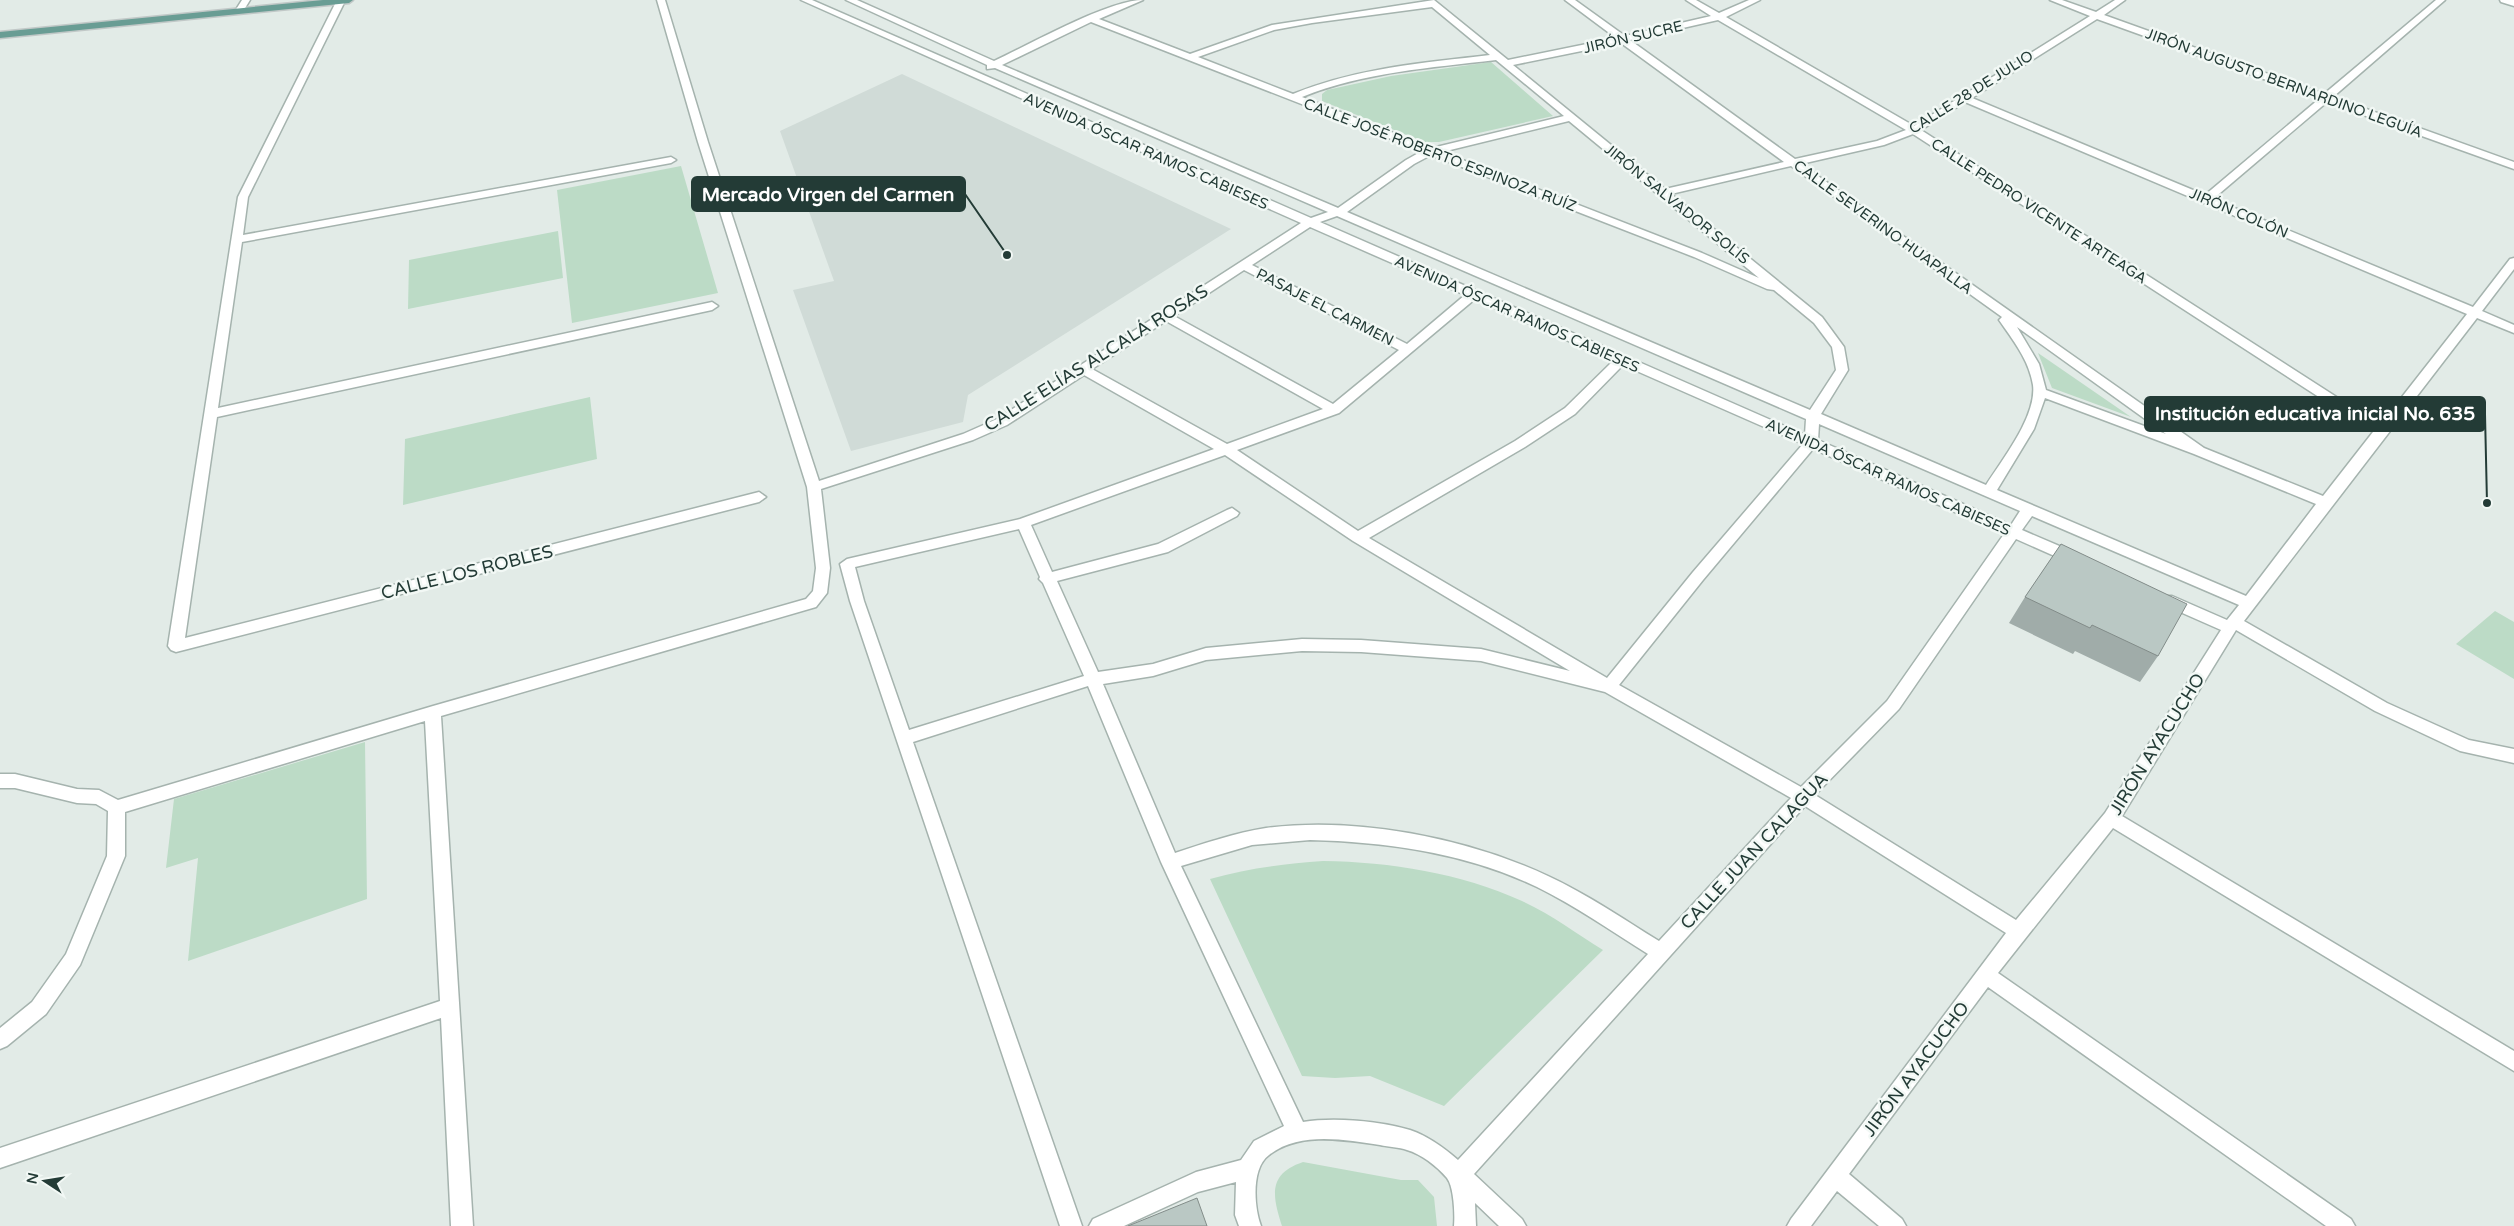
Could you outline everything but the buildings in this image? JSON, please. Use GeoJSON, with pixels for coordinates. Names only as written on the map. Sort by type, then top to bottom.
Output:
{"type":"FeatureCollection","features":[{"type":"Feature","properties":{"kind":"main road"},"geometry":{"type":"LineString","coordinates":[[0,35],[345,0]]}},
{"type":"Feature","properties":{"kind":"street"},"geometry":{"type":"LineString","coordinates":[[239,11],[246,0]]}},
{"type":"Feature","properties":{"kind":"street"},"geometry":{"type":"LineString","coordinates":[[345,0],[243,197],[210,414],[712,306]]}},
{"type":"Feature","properties":{"kind":"street"},"geometry":{"type":"LineString","coordinates":[[0,781],[15,782],[77,796],[99,797],[116,808],[433,712],[811,603],[820,593],[824,568],[814,487],[703,142],[661,0]]}},
{"type":"Feature","properties":{"kind":"street","name":"AVENIDA ÓSCAR RAMOS CABIESES"},"geometry":{"type":"LineString","coordinates":[[804,0],[2086,564]]}},
{"type":"Feature","properties":{"kind":"street","name":"AVENIDA ÓSCAR RAMOS CABIESES"},"geometry":{"type":"LineString","coordinates":[[850,0],[995,65],[1341,211],[2248,603]]}},
{"type":"Feature","properties":{"kind":"street"},"geometry":{"type":"LineString","coordinates":[[974,75],[1091,19],[1139,0]]}},
{"type":"Feature","properties":{"kind":"street","name":"CALLE SEVERINO HUAPALLA"},"geometry":{"type":"LineString","coordinates":[[1569,0],[1793,164],[2199,452]]}},
{"type":"Feature","properties":{"kind":"street","name":"CALLE PEDRO VICENTE ARTEAGA"},"geometry":{"type":"LineString","coordinates":[[1690,0],[1914,130],[2382,432]]}},
{"type":"Feature","properties":{"kind":"street","name":"JIRÓN SUCRE"},"geometry":{"type":"LineString","coordinates":[[1292,98],[1311,89],[1347,80],[1502,60],[1624,39],[1718,17],[1756,0]]}},
{"type":"Feature","properties":{"kind":"street","name":"JIRÓN AUGUSTO BERNARDINO LEGUÍA"},"geometry":{"type":"LineString","coordinates":[[2054,0],[2326,96],[2514,166]]}},
{"type":"Feature","properties":{"kind":"street","name":"CALLE 28 DE JULIO"},"geometry":{"type":"LineString","coordinates":[[1664,192],[1880,143],[1914,130],[2095,14],[2120,0]]}},
{"type":"Feature","properties":{"kind":"street"},"geometry":{"type":"LineString","coordinates":[[2207,199],[2441,0]]}},
{"type":"Feature","properties":{"kind":"street"},"geometry":{"type":"LineString","coordinates":[[2504,0],[2514,3]]}},
{"type":"Feature","properties":{"kind":"street"},"geometry":{"type":"LineString","coordinates":[[1188,58],[1272,28],[1431,2]]}},
{"type":"Feature","properties":{"kind":"street","name":"JIRÓN SALVADOR SOLÍS"},"geometry":{"type":"LineString","coordinates":[[1431,2],[1818,320],[1838,346],[1842,359],[1842,370],[1813,416],[1811,443]]}},
{"type":"Feature","properties":{"kind":"street","name":"CALLE JOSÉ ROBERTO ESPINOZA RUÍZ"},"geometry":{"type":"LineString","coordinates":[[1091,19],[1698,256],[1788,295]]}},
{"type":"Feature","properties":{"kind":"street","name":"JIRÓN COLÓN"},"geometry":{"type":"LineString","coordinates":[[1963,98],[2514,329]]}},
{"type":"Feature","properties":{"kind":"street","name":"CALLE ELÍAS ALCALÁ ROSAS"},"geometry":{"type":"LineString","coordinates":[[814,487],[1002,422],[1308,223],[1341,211],[1410,162],[1429,152],[1572,117]]}},
{"type":"Feature","properties":{"kind":"street"},"geometry":{"type":"LineString","coordinates":[[236,240],[671,160]]}},
{"type":"Feature","properties":{"kind":"street","name":"JIRÓN AYACUCHO"},"geometry":{"type":"LineString","coordinates":[[1798,1226],[2018,931],[2111,818],[2232,625],[2248,603],[2324,502],[2382,432],[2514,261]]}},
{"type":"Feature","properties":{"kind":"street","name":"PASAJE EL CARMEN"},"geometry":{"type":"LineString","coordinates":[[1243,265],[1408,349]]}},
{"type":"Feature","properties":{"kind":"street"},"geometry":{"type":"LineString","coordinates":[[1071,1226],[905,738],[856,601],[848,564],[1023,523],[1334,410],[1474,295]]}},
{"type":"Feature","properties":{"kind":"street"},"geometry":{"type":"LineString","coordinates":[[1989,492],[2034,416],[2040,392],[2029,357],[2019,338],[1997,309]]}},
{"type":"Feature","properties":{"kind":"street"},"geometry":{"type":"LineString","coordinates":[[1166,316],[1334,410]]}},
{"type":"Feature","properties":{"kind":"street"},"geometry":{"type":"LineString","coordinates":[[1358,538],[1527,440],[1570,411],[1621,360]]}},
{"type":"Feature","properties":{"kind":"street"},"geometry":{"type":"LineString","coordinates":[[1083,370],[1227,450],[1358,538],[1609,687],[1804,796],[2018,931]]}},
{"type":"Feature","properties":{"kind":"street"},"geometry":{"type":"LineString","coordinates":[[2040,392],[2324,502]]}},
{"type":"Feature","properties":{"kind":"street","name":"CALLE LOS ROBLES"},"geometry":{"type":"LineString","coordinates":[[210,414],[176,646],[759,497]]}},
{"type":"Feature","properties":{"kind":"street"},"geometry":{"type":"LineString","coordinates":[[1609,687],[1698,576],[1811,443]]}},
{"type":"Feature","properties":{"kind":"street","name":"CALLE JUAN CALAGUA"},"geometry":{"type":"LineString","coordinates":[[1458,1176],[1804,796],[1893,705],[2029,509]]}},
{"type":"Feature","properties":{"kind":"street"},"geometry":{"type":"LineString","coordinates":[[1046,579],[1163,548],[1232,513]]}},
{"type":"Feature","properties":{"kind":"street"},"geometry":{"type":"LineString","coordinates":[[1023,523],[1046,579],[1093,680],[1170,862],[1297,1132]]}},
{"type":"Feature","properties":{"kind":"street"},"geometry":{"type":"LineString","coordinates":[[2158,596],[2232,625],[2381,707],[2466,746],[2514,756]]}},
{"type":"Feature","properties":{"kind":"street"},"geometry":{"type":"LineString","coordinates":[[905,738],[1093,680],[1153,670],[1206,654],[1312,645],[1420,649],[1481,655],[1609,687]]}},
{"type":"Feature","properties":{"kind":"street"},"geometry":{"type":"LineString","coordinates":[[433,712],[462,1226]]}},
{"type":"Feature","properties":{"kind":"street"},"geometry":{"type":"LineString","coordinates":[[0,1040],[39,1008],[73,959],[116,856],[116,808]]}},
{"type":"Feature","properties":{"kind":"street"},"geometry":{"type":"LineString","coordinates":[[2111,818],[2514,1062]]}},
{"type":"Feature","properties":{"kind":"street"},"geometry":{"type":"LineString","coordinates":[[1170,862],[1228,844],[1279,834],[1384,836],[1482,858],[1527,874],[1579,902],[1661,952]]}},
{"type":"Feature","properties":{"kind":"street"},"geometry":{"type":"LineString","coordinates":[[1986,975],[2344,1226]]}},
{"type":"Feature","properties":{"kind":"street"},"geometry":{"type":"LineString","coordinates":[[0,1158],[450,1006]]}},
{"type":"Feature","properties":{"kind":"street"},"geometry":{"type":"LineString","coordinates":[[1250,1226],[1246,1215],[1246,1169],[1261,1148],[1286,1135],[1297,1132],[1341,1129],[1408,1140],[1436,1154],[1515,1226]]}},
{"type":"Feature","properties":{"kind":"street"},"geometry":{"type":"LineString","coordinates":[[1100,1226],[1196,1182],[1246,1169]]}},
{"type":"Feature","properties":{"kind":"street"},"geometry":{"type":"LineString","coordinates":[[1458,1176],[1466,1212],[1465,1226]]}},
{"type":"Feature","properties":{"kind":"street"},"geometry":{"type":"LineString","coordinates":[[1836,1176],[1895,1226]]}},
{"type":"Feature","properties":{"kind":"shaded area"},"geometry":{"type":"Polygon","coordinates":[[[902,74],[1231,229],[968,395],[963,422],[851,451],[793,290],[834,281],[780,131],[902,74]]]}},
{"type":"Feature","properties":{"kind":"green space"},"geometry":{"type":"Polygon","coordinates":[[[1491,62],[1553,116],[1439,142],[1424,142],[1322,101],[1322,94],[1327,90],[1391,76],[1491,62]]]}},
{"type":"Feature","properties":{"kind":"green space"},"geometry":{"type":"Polygon","coordinates":[[[681,166],[718,293],[572,323],[557,190],[681,166]]]}},
{"type":"Feature","properties":{"kind":"green space"},"geometry":{"type":"Polygon","coordinates":[[[558,231],[563,278],[408,309],[409,260],[558,231]]]}},
{"type":"Feature","properties":{"kind":"green space"},"geometry":{"type":"Polygon","coordinates":[[[2038,353],[2131,417],[2052,388],[2038,353]]]}},
{"type":"Feature","properties":{"kind":"green space"},"geometry":{"type":"Polygon","coordinates":[[[590,397],[597,459],[403,505],[405,439],[590,397]]]}},
{"type":"Feature","properties":{"kind":"green space"},"geometry":{"type":"Polygon","coordinates":[[[2495,611],[2514,622],[2514,679],[2456,644],[2495,611]]]}},
{"type":"Feature","properties":{"kind":"green space"},"geometry":{"type":"Polygon","coordinates":[[[365,742],[367,899],[188,961],[198,858],[166,868],[174,799],[365,742]]]}},
{"type":"Feature","properties":{"kind":"green space"},"geometry":{"type":"Polygon","coordinates":[[[1323,861],[1400,867],[1450,876],[1474,883],[1533,906],[1603,950],[1444,1106],[1370,1076],[1335,1078],[1302,1076],[1210,879],[1266,867],[1323,861]]]}},
{"type":"Feature","properties":{"kind":"green space"},"geometry":{"type":"Polygon","coordinates":[[[1303,1162],[1401,1180],[1418,1180],[1434,1197],[1437,1226],[1282,1226],[1275,1195],[1278,1179],[1292,1167],[1303,1162]]]}},
{"type":"Feature","properties":{"kind":"place","name":"Mercado Virgen del Carmen"},"geometry":{"type":"Point","coordinates":[1007,255]}},
{"type":"Feature","properties":{"kind":"place","name":"Institución educativa inicial No. 635"},"geometry":{"type":"Point","coordinates":[2487,503]}}]}
